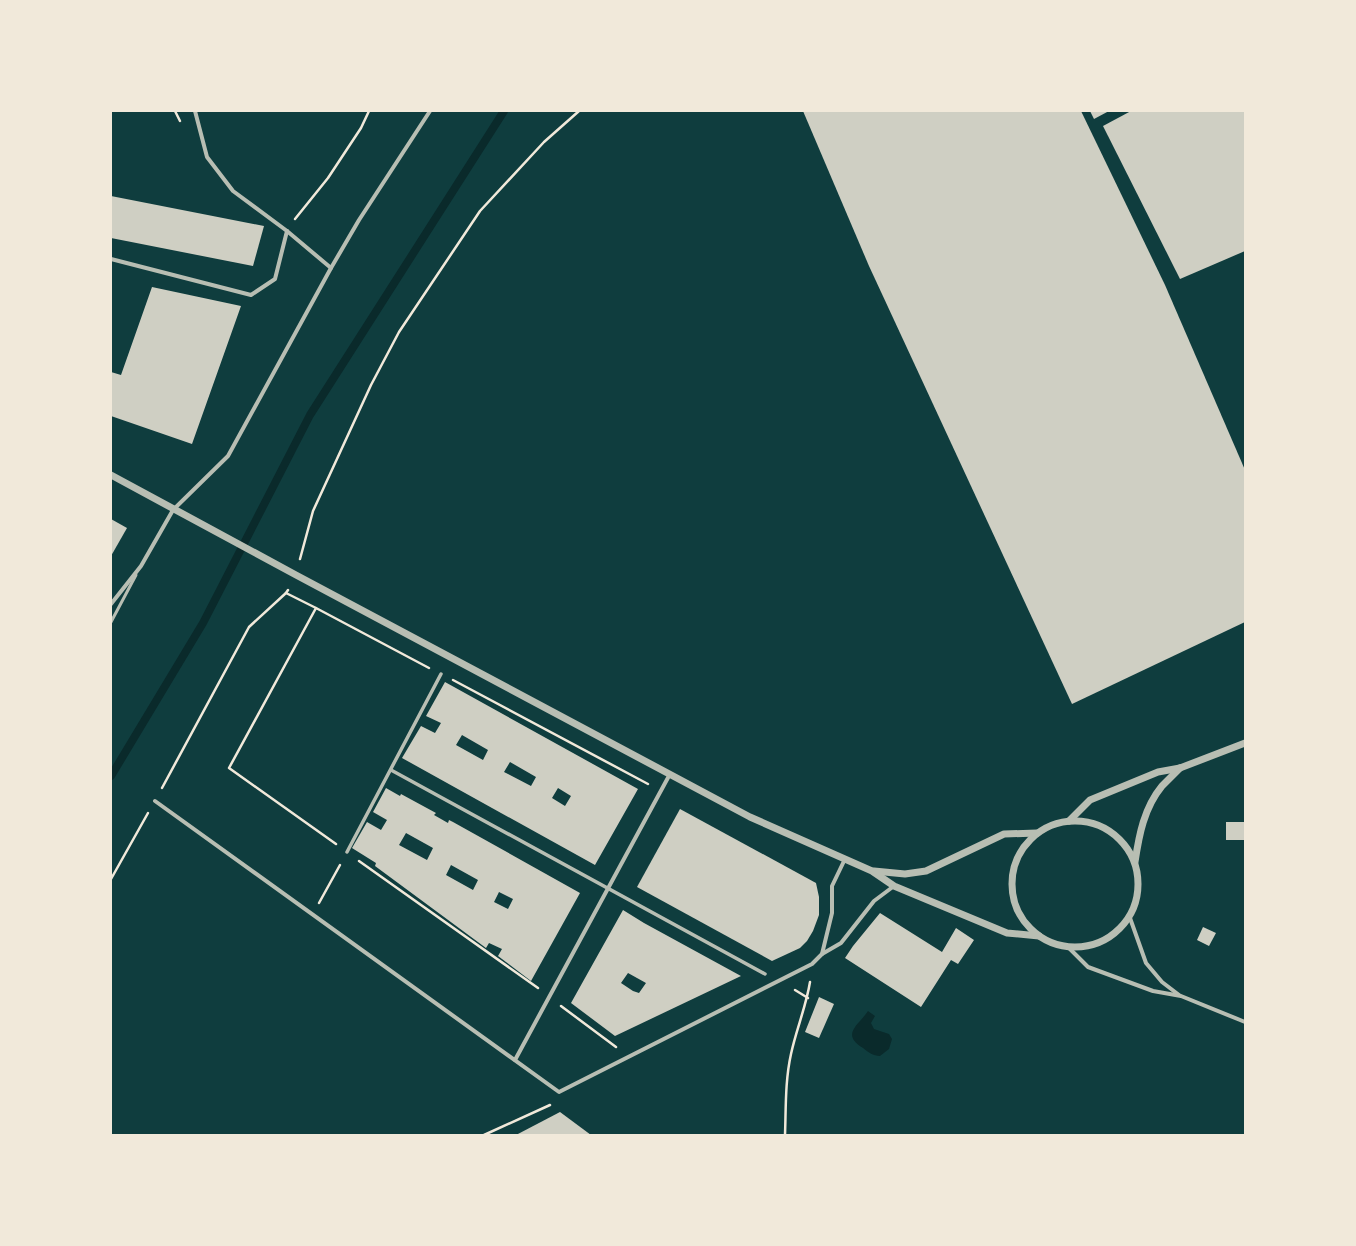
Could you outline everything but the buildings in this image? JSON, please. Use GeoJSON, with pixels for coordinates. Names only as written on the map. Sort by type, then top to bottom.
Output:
{"type":"FeatureCollection","features":[{"type":"Feature","properties":{"kind":"street"},"geometry":{"type":"LineString","coordinates":[[195,111],[207,157],[233,191],[287,231],[331,268]]}},
{"type":"Feature","properties":{"kind":"street"},"geometry":{"type":"LineString","coordinates":[[111,604],[141,566],[174,510],[228,456],[359,220],[430,111]]}},
{"type":"Feature","properties":{"kind":"street"},"geometry":{"type":"LineString","coordinates":[[111,260],[251,295],[275,279],[287,231]]}},
{"type":"Feature","properties":{"kind":"street"},"geometry":{"type":"LineString","coordinates":[[111,475],[750,817],[872,871],[894,886],[1007,933],[1039,936]]}},
{"type":"Feature","properties":{"kind":"street"},"geometry":{"type":"LineString","coordinates":[[347,852],[441,674]]}},
{"type":"Feature","properties":{"kind":"street"},"geometry":{"type":"LineString","coordinates":[[1069,821],[1090,800],[1158,772],[1180,768],[1245,743]]}},
{"type":"Feature","properties":{"kind":"street"},"geometry":{"type":"LineString","coordinates":[[1135,862],[1140,834],[1147,811],[1162,787],[1180,768]]}},
{"type":"Feature","properties":{"kind":"street"},"geometry":{"type":"LineString","coordinates":[[391,770],[765,974]]}},
{"type":"Feature","properties":{"kind":"street"},"geometry":{"type":"LineString","coordinates":[[515,1060],[670,774]]}},
{"type":"Feature","properties":{"kind":"street"},"geometry":{"type":"LineString","coordinates":[[155,801],[559,1092],[812,964],[822,954],[841,943],[874,901],[894,886]]}},
{"type":"Feature","properties":{"kind":"street"},"geometry":{"type":"LineString","coordinates":[[1069,821],[1090,822],[1109,830],[1125,844],[1135,862],[1139,881],[1137,900],[1130,918],[1118,931],[1103,941],[1086,946],[1068,947],[1053,943],[1039,936],[1025,922],[1015,905],[1012,885],[1014,866],[1023,848],[1037,833],[1052,825],[1069,821]]}},
{"type":"Feature","properties":{"kind":"street"},"geometry":{"type":"LineString","coordinates":[[872,871],[905,874],[926,871],[1004,834],[1037,833]]}},
{"type":"Feature","properties":{"kind":"street"},"geometry":{"type":"LineString","coordinates":[[822,954],[832,912],[832,886],[845,859]]}},
{"type":"Feature","properties":{"kind":"street"},"geometry":{"type":"LineString","coordinates":[[1130,918],[1146,963],[1162,982],[1181,996]]}},
{"type":"Feature","properties":{"kind":"street"},"geometry":{"type":"LineString","coordinates":[[1068,947],[1088,967],[1153,991],[1181,996],[1245,1022]]}},
{"type":"Feature","properties":{"kind":"lane"},"geometry":{"type":"LineString","coordinates":[[111,622],[141,566]]}},
{"type":"Feature","properties":{"kind":"path"},"geometry":{"type":"LineString","coordinates":[[287,231],[300,212],[328,178],[362,128],[369,111]]}},
{"type":"Feature","properties":{"kind":"path"},"geometry":{"type":"LineString","coordinates":[[111,879],[249,627],[286,593],[296,575],[313,511],[370,385],[399,332],[480,211],[544,142],[579,111]]}},
{"type":"Feature","properties":{"kind":"path"},"geometry":{"type":"LineString","coordinates":[[286,593],[316,608]]}},
{"type":"Feature","properties":{"kind":"path"},"geometry":{"type":"LineString","coordinates":[[313,915],[347,852]]}},
{"type":"Feature","properties":{"kind":"path"},"geometry":{"type":"LineString","coordinates":[[785,1135],[786,1091],[790,1055],[808,998],[812,964]]}},
{"type":"Feature","properties":{"kind":"path"},"geometry":{"type":"LineString","coordinates":[[792,989],[808,998]]}},
{"type":"Feature","properties":{"kind":"path"},"geometry":{"type":"LineString","coordinates":[[484,1135],[554,1103],[559,1092]]}},
{"type":"Feature","properties":{"kind":"water"},"geometry":{"type":"Polygon","coordinates":[[[868,1011],[875,1016],[871,1023],[874,1029],[889,1034],[892,1039],[889,1049],[880,1056],[869,1052],[856,1043],[853,1038],[852,1034],[856,1025],[868,1011]]]}},
{"type":"Feature","properties":{"kind":"waterway"},"geometry":{"type":"LineString","coordinates":[[111,776],[203,623],[310,415],[504,111]]}}]}
